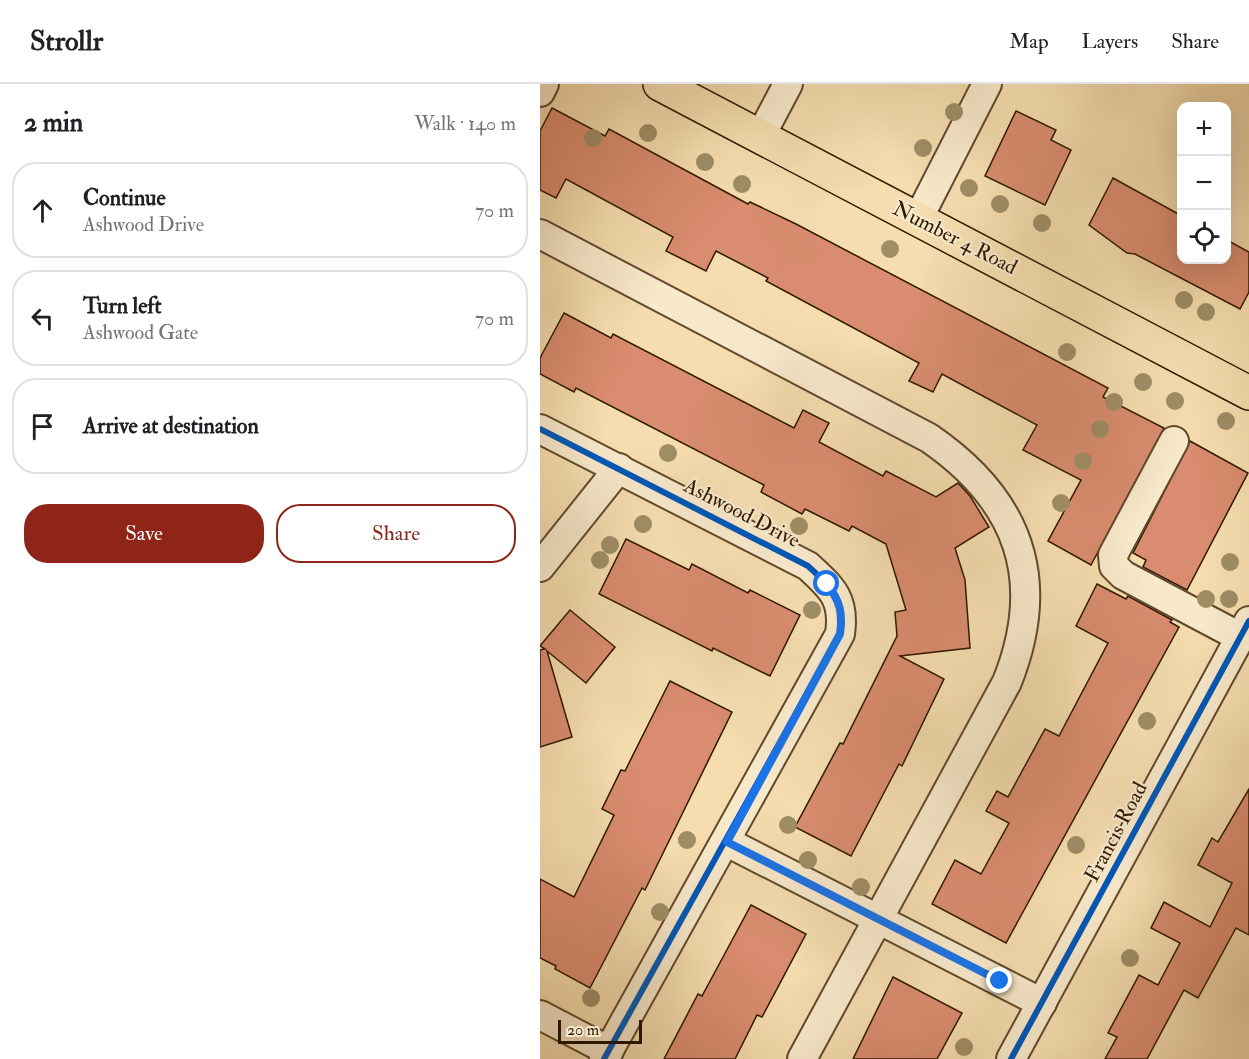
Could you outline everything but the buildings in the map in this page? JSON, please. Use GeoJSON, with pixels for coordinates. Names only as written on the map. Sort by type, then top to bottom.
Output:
{"type":"FeatureCollection","features":[{"type":"Feature","properties":{"kind":"main road","name":"Number 4 Road"},"geometry":{"type":"LineString","coordinates":[[660,84],[1249,393]]}},
{"type":"Feature","properties":{"kind":"street"},"geometry":{"type":"LineString","coordinates":[[540,92],[544,84]]}},
{"type":"Feature","properties":{"kind":"street"},"geometry":{"type":"LineString","coordinates":[[760,137],[788,84]]}},
{"type":"Feature","properties":{"kind":"street"},"geometry":{"type":"LineString","coordinates":[[918,219],[987,84]]}},
{"type":"Feature","properties":{"kind":"street"},"geometry":{"type":"LineString","coordinates":[[540,234],[929,438],[974,475],[992,497],[1017,536],[1024,564],[1026,590],[1022,631],[1013,667],[1002,695],[802,1059]]}},
{"type":"Feature","properties":{"kind":"street","name":"Ashwood Drive"},"geometry":{"type":"LineString","coordinates":[[540,429],[808,566],[839,600],[842,618],[840,634],[727,842],[606,1055]]}},
{"type":"Feature","properties":{"kind":"street"},"geometry":{"type":"LineString","coordinates":[[1174,441],[1113,555],[1114,566],[1123,575],[1245,629]]}},
{"type":"Feature","properties":{"kind":"street"},"geometry":{"type":"LineString","coordinates":[[540,567],[619,468]]}},
{"type":"Feature","properties":{"kind":"street","name":"Francis Road"},"geometry":{"type":"LineString","coordinates":[[1011,1059],[1245,629]]}},
{"type":"Feature","properties":{"kind":"street"},"geometry":{"type":"LineString","coordinates":[[727,842],[1042,1003]]}},
{"type":"Feature","properties":{"kind":"street"},"geometry":{"type":"LineString","coordinates":[[540,1016],[606,1055]]}},
{"type":"Feature","properties":{"kind":"cycle path"},"geometry":{"type":"LineString","coordinates":[[540,429],[808,566],[835,595],[840,612],[840,634],[604,1059]]}},
{"type":"Feature","properties":{"kind":"cycle path"},"geometry":{"type":"LineString","coordinates":[[1011,1059],[1249,621]]}},
{"type":"Feature","properties":{"kind":"route"},"geometry":{"type":"LineString","coordinates":[[827,584],[839,600],[842,618],[840,634],[727,842],[878,921],[1000,981]]}}]}
